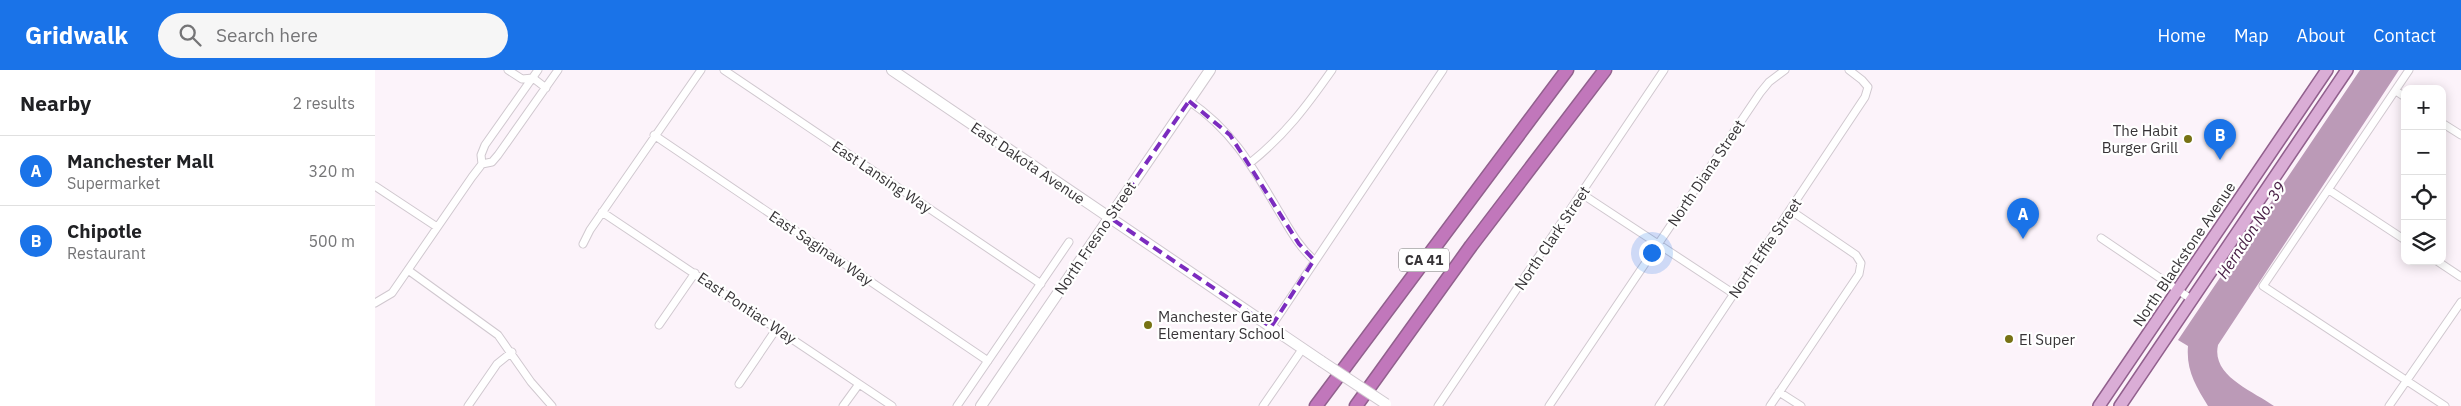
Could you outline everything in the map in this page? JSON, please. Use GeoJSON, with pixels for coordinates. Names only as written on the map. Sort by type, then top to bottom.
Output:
{"type":"FeatureCollection","features":[{"type":"Feature","properties":{"kind":"highway"},"geometry":{"type":"LineString","coordinates":[[1532,116],[1563,70]]}},
{"type":"Feature","properties":{"kind":"highway","name":"CA 41"},"geometry":{"type":"LineString","coordinates":[[1316,406],[1567,70]]}},
{"type":"Feature","properties":{"kind":"highway","name":"CA 41"},"geometry":{"type":"LineString","coordinates":[[1356,406],[1471,246],[1605,70]]}},
{"type":"Feature","properties":{"kind":"highway"},"geometry":{"type":"LineString","coordinates":[[1555,137],[1615,70]]}},
{"type":"Feature","properties":{"kind":"main road","name":"North Blackstone Avenue"},"geometry":{"type":"LineString","coordinates":[[2099,406],[2327,70]]}},
{"type":"Feature","properties":{"kind":"main road","name":"North Blackstone Avenue"},"geometry":{"type":"LineString","coordinates":[[2120,406],[2347,70]]}},
{"type":"Feature","properties":{"kind":"main road"},"geometry":{"type":"LineString","coordinates":[[2107,406],[2121,374]]}},
{"type":"Feature","properties":{"kind":"street"},"geometry":{"type":"LineString","coordinates":[[508,70],[522,79],[533,78],[547,88]]}},
{"type":"Feature","properties":{"kind":"street"},"geometry":{"type":"LineString","coordinates":[[532,70],[533,78]]}},
{"type":"Feature","properties":{"kind":"street"},"geometry":{"type":"LineString","coordinates":[[375,304],[392,293],[482,164],[481,155],[485,145],[538,70]]}},
{"type":"Feature","properties":{"kind":"street"},"geometry":{"type":"LineString","coordinates":[[482,164],[492,162],[499,155],[559,70]]}},
{"type":"Feature","properties":{"kind":"street"},"geometry":{"type":"LineString","coordinates":[[583,244],[602,212],[701,70]]}},
{"type":"Feature","properties":{"kind":"street","name":"East Lansing Way"},"geometry":{"type":"LineString","coordinates":[[724,70],[1041,284]]}},
{"type":"Feature","properties":{"kind":"street","name":"East Dakota Avenue"},"geometry":{"type":"LineString","coordinates":[[892,70],[1387,405]]}},
{"type":"Feature","properties":{"kind":"street","name":"North Fresno Street"},"geometry":{"type":"LineString","coordinates":[[981,406],[1210,70]]}},
{"type":"Feature","properties":{"kind":"street"},"geometry":{"type":"LineString","coordinates":[[1250,163],[1273,145],[1300,117],[1331,70]]}},
{"type":"Feature","properties":{"kind":"street"},"geometry":{"type":"LineString","coordinates":[[1271,327],[1314,260],[1443,70]]}},
{"type":"Feature","properties":{"kind":"street","name":"North Clark Street"},"geometry":{"type":"LineString","coordinates":[[1438,406],[1664,70]]}},
{"type":"Feature","properties":{"kind":"street","name":"North Diana Street"},"geometry":{"type":"LineString","coordinates":[[1549,406],[1760,92],[1769,82],[1785,70]]}},
{"type":"Feature","properties":{"kind":"street","name":"North Effie Street"},"geometry":{"type":"LineString","coordinates":[[1659,406],[1865,97],[1867,87],[1862,80],[1849,70]]}},
{"type":"Feature","properties":{"kind":"street"},"geometry":{"type":"LineString","coordinates":[[2409,70],[2263,286],[2445,406]]}},
{"type":"Feature","properties":{"kind":"street"},"geometry":{"type":"LineString","coordinates":[[2396,91],[2401,94]]}},
{"type":"Feature","properties":{"kind":"street"},"geometry":{"type":"LineString","coordinates":[[1189,101],[1215,120],[1230,135],[1250,163],[1299,244],[1314,260]]}},
{"type":"Feature","properties":{"kind":"street"},"geometry":{"type":"LineString","coordinates":[[2446,126],[2461,136]]}},
{"type":"Feature","properties":{"kind":"street","name":"East Saginaw Way"},"geometry":{"type":"LineString","coordinates":[[655,135],[989,361]]}},
{"type":"Feature","properties":{"kind":"street"},"geometry":{"type":"LineString","coordinates":[[375,186],[437,227]]}},
{"type":"Feature","properties":{"kind":"street"},"geometry":{"type":"LineString","coordinates":[[2329,190],[2401,237]]}},
{"type":"Feature","properties":{"kind":"street"},"geometry":{"type":"LineString","coordinates":[[1582,194],[1734,294]]}},
{"type":"Feature","properties":{"kind":"street"},"geometry":{"type":"LineString","coordinates":[[1770,406],[1859,274],[1861,263],[1856,255],[1790,210]]}},
{"type":"Feature","properties":{"kind":"street","name":"East Pontiac Way"},"geometry":{"type":"LineString","coordinates":[[602,212],[892,406]]}},
{"type":"Feature","properties":{"kind":"street"},"geometry":{"type":"LineString","coordinates":[[2101,238],[2191,299]]}},
{"type":"Feature","properties":{"kind":"street"},"geometry":{"type":"LineString","coordinates":[[957,406],[1069,242]]}},
{"type":"Feature","properties":{"kind":"street"},"geometry":{"type":"LineString","coordinates":[[2443,265],[2461,277]]}},
{"type":"Feature","properties":{"kind":"street"},"geometry":{"type":"LineString","coordinates":[[408,270],[479,319],[498,335],[531,382],[552,406]]}},
{"type":"Feature","properties":{"kind":"street"},"geometry":{"type":"LineString","coordinates":[[659,325],[695,273]]}},
{"type":"Feature","properties":{"kind":"street"},"geometry":{"type":"LineString","coordinates":[[2389,406],[2461,302]]}},
{"type":"Feature","properties":{"kind":"street"},"geometry":{"type":"LineString","coordinates":[[739,384],[777,328]]}},
{"type":"Feature","properties":{"kind":"street"},"geometry":{"type":"LineString","coordinates":[[1263,406],[1303,348]]}},
{"type":"Feature","properties":{"kind":"street"},"geometry":{"type":"LineString","coordinates":[[468,406],[497,364],[511,352]]}},
{"type":"Feature","properties":{"kind":"street"},"geometry":{"type":"LineString","coordinates":[[843,406],[859,384]]}},
{"type":"Feature","properties":{"kind":"street"},"geometry":{"type":"LineString","coordinates":[[1779,392],[1801,406]]}},
{"type":"Feature","properties":{"kind":"highlighted area"},"geometry":{"type":"Polygon","coordinates":[[[1189,101],[1230,135],[1299,244],[1314,260],[1271,327],[1109,217],[1189,101]]]}},
{"type":"Feature","properties":{"kind":"shaded area"},"geometry":{"type":"Polygon","coordinates":[[[2360,70],[2399,70],[2218,345],[2218,356],[2221,366],[2227,374],[2235,382],[2274,406],[2208,406],[2190,371],[2188,346],[2178,340],[2360,70]]]}},
{"type":"Feature","properties":{"kind":"place","name":"The Habit Burger Grill"},"geometry":{"type":"Point","coordinates":[2188,139]}},
{"type":"Feature","properties":{"kind":"place","name":"Chipotle"},"geometry":{"type":"Point","coordinates":[2220,160]}},
{"type":"Feature","properties":{"kind":"place","name":"Manchester Mall"},"geometry":{"type":"Point","coordinates":[2023,239]}},
{"type":"Feature","properties":{"kind":"place","name":"Manchester Gate Elementary School"},"geometry":{"type":"Point","coordinates":[1148,325]}},
{"type":"Feature","properties":{"kind":"place","name":"El Super"},"geometry":{"type":"Point","coordinates":[2009,339]}},
{"type":"Feature","properties":{"kind":"water label","name":"Herndon No. 39"},"geometry":{"type":"Point","coordinates":[2251,230]}}]}
